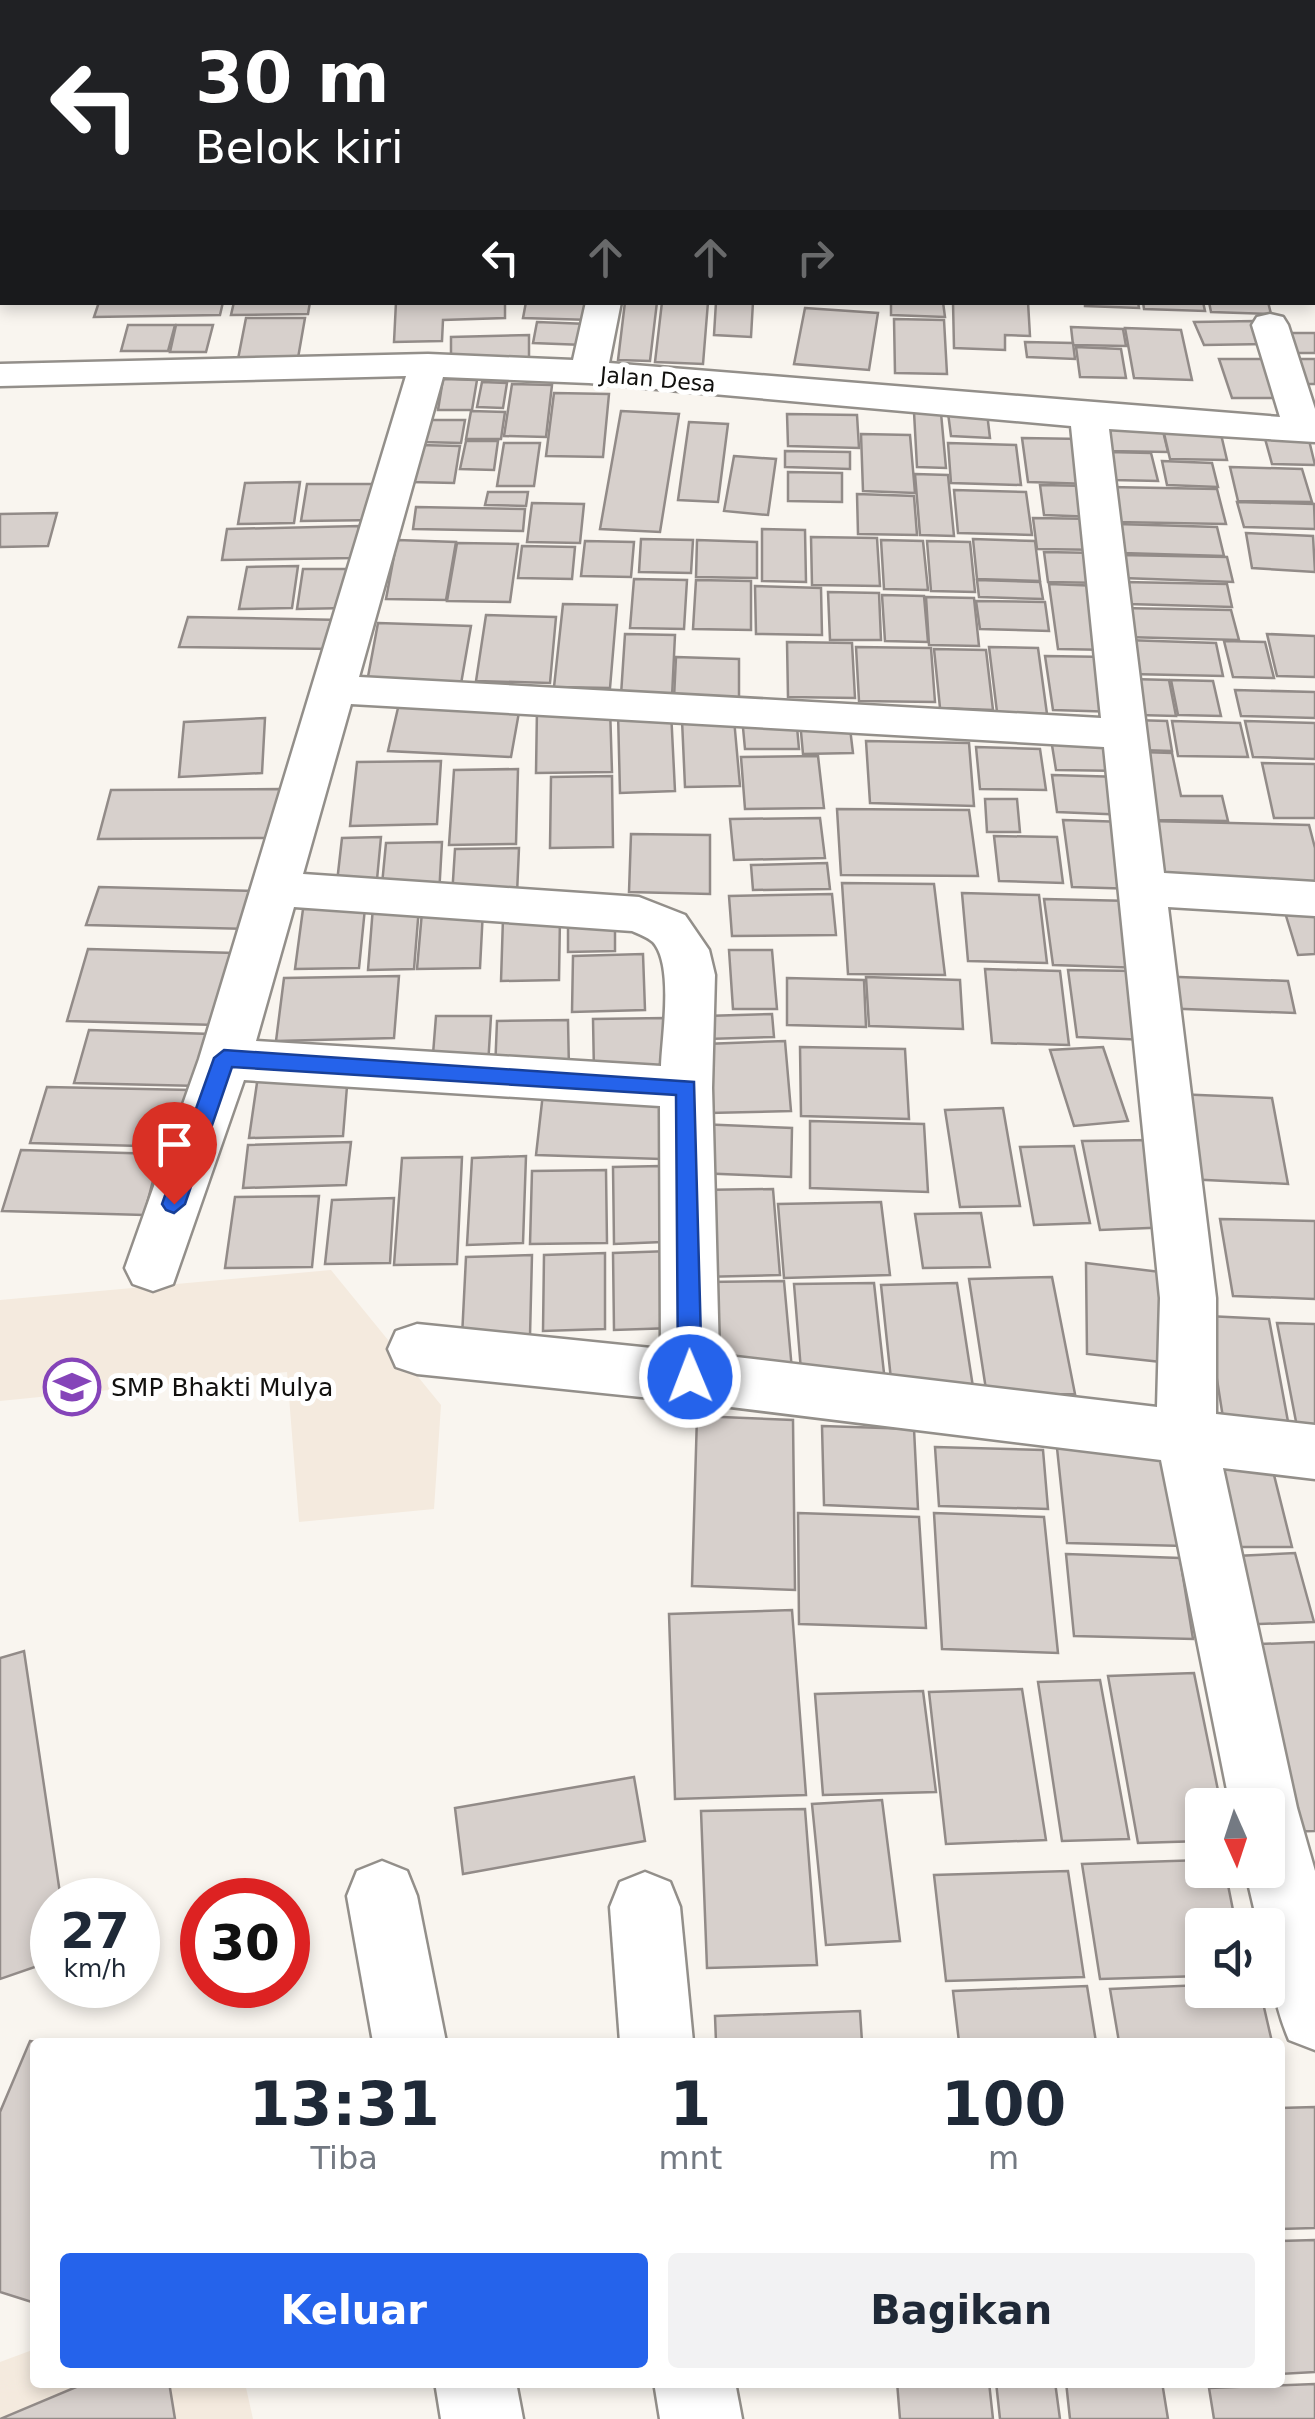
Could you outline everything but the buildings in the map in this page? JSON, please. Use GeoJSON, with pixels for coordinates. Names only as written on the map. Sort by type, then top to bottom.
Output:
{"type":"FeatureCollection","features":[{"type":"Feature","properties":{"kind":"street"},"geometry":{"type":"LineString","coordinates":[[589,372],[603,305]]}},
{"type":"Feature","properties":{"kind":"street"},"geometry":{"type":"LineString","coordinates":[[1270,325],[1309,430]]}},
{"type":"Feature","properties":{"kind":"street"},"geometry":{"type":"LineString","coordinates":[[152,1268],[224,1058],[428,365]]}},
{"type":"Feature","properties":{"kind":"street","name":"Jalan Desa"},"geometry":{"type":"LineString","coordinates":[[0,375],[428,365],[589,372],[1089,416],[1309,430]]}},
{"type":"Feature","properties":{"kind":"street"},"geometry":{"type":"LineString","coordinates":[[1089,416],[1188,1298],[1186,1436],[1260,1788]]}},
{"type":"Feature","properties":{"kind":"street"},"geometry":{"type":"LineString","coordinates":[[332,689],[1124,734]]}},
{"type":"Feature","properties":{"kind":"street"},"geometry":{"type":"LineString","coordinates":[[274,889],[638,914],[668,926],[684,950],[690,975],[686,1088],[690,1377]]}},
{"type":"Feature","properties":{"kind":"street"},"geometry":{"type":"LineString","coordinates":[[1142,889],[1315,900]]}},
{"type":"Feature","properties":{"kind":"street"},"geometry":{"type":"LineString","coordinates":[[224,1058],[686,1088]]}},
{"type":"Feature","properties":{"kind":"street"},"geometry":{"type":"LineString","coordinates":[[417,1349],[690,1377],[1315,1452]]}},
{"type":"Feature","properties":{"kind":"street"},"geometry":{"type":"LineString","coordinates":[[1284,1888],[1315,2014]]}},
{"type":"Feature","properties":{"kind":"street"},"geometry":{"type":"LineString","coordinates":[[382,1896],[409,2038]]}},
{"type":"Feature","properties":{"kind":"street"},"geometry":{"type":"LineString","coordinates":[[645,1906],[657,2038]]}},
{"type":"Feature","properties":{"kind":"street"},"geometry":{"type":"LineString","coordinates":[[476,2388],[482,2419]]}},
{"type":"Feature","properties":{"kind":"street"},"geometry":{"type":"LineString","coordinates":[[695,2388],[702,2419]]}},
{"type":"Feature","properties":{"kind":"shaded area","name":"SMP Bhakti Mulya"},"geometry":{"type":"Polygon","coordinates":[[[331,1270],[441,1405],[434,1509],[299,1522],[287,1372],[0,1401],[0,1300],[331,1270]]]}},
{"type":"Feature","properties":{"kind":"shaded area"},"geometry":{"type":"Polygon","coordinates":[[[30,2351],[30,2388],[246,2388],[253,2419],[0,2419],[0,2362],[30,2351]]]}},
{"type":"Feature","properties":{"kind":"place","name":"SMP Bhakti Mulya"},"geometry":{"type":"Point","coordinates":[72,1387]}},
{"type":"Feature","properties":{"kind":"route"},"geometry":{"type":"LineString","coordinates":[[174,1204],[224,1058],[686,1088],[690,1377]]}}]}
